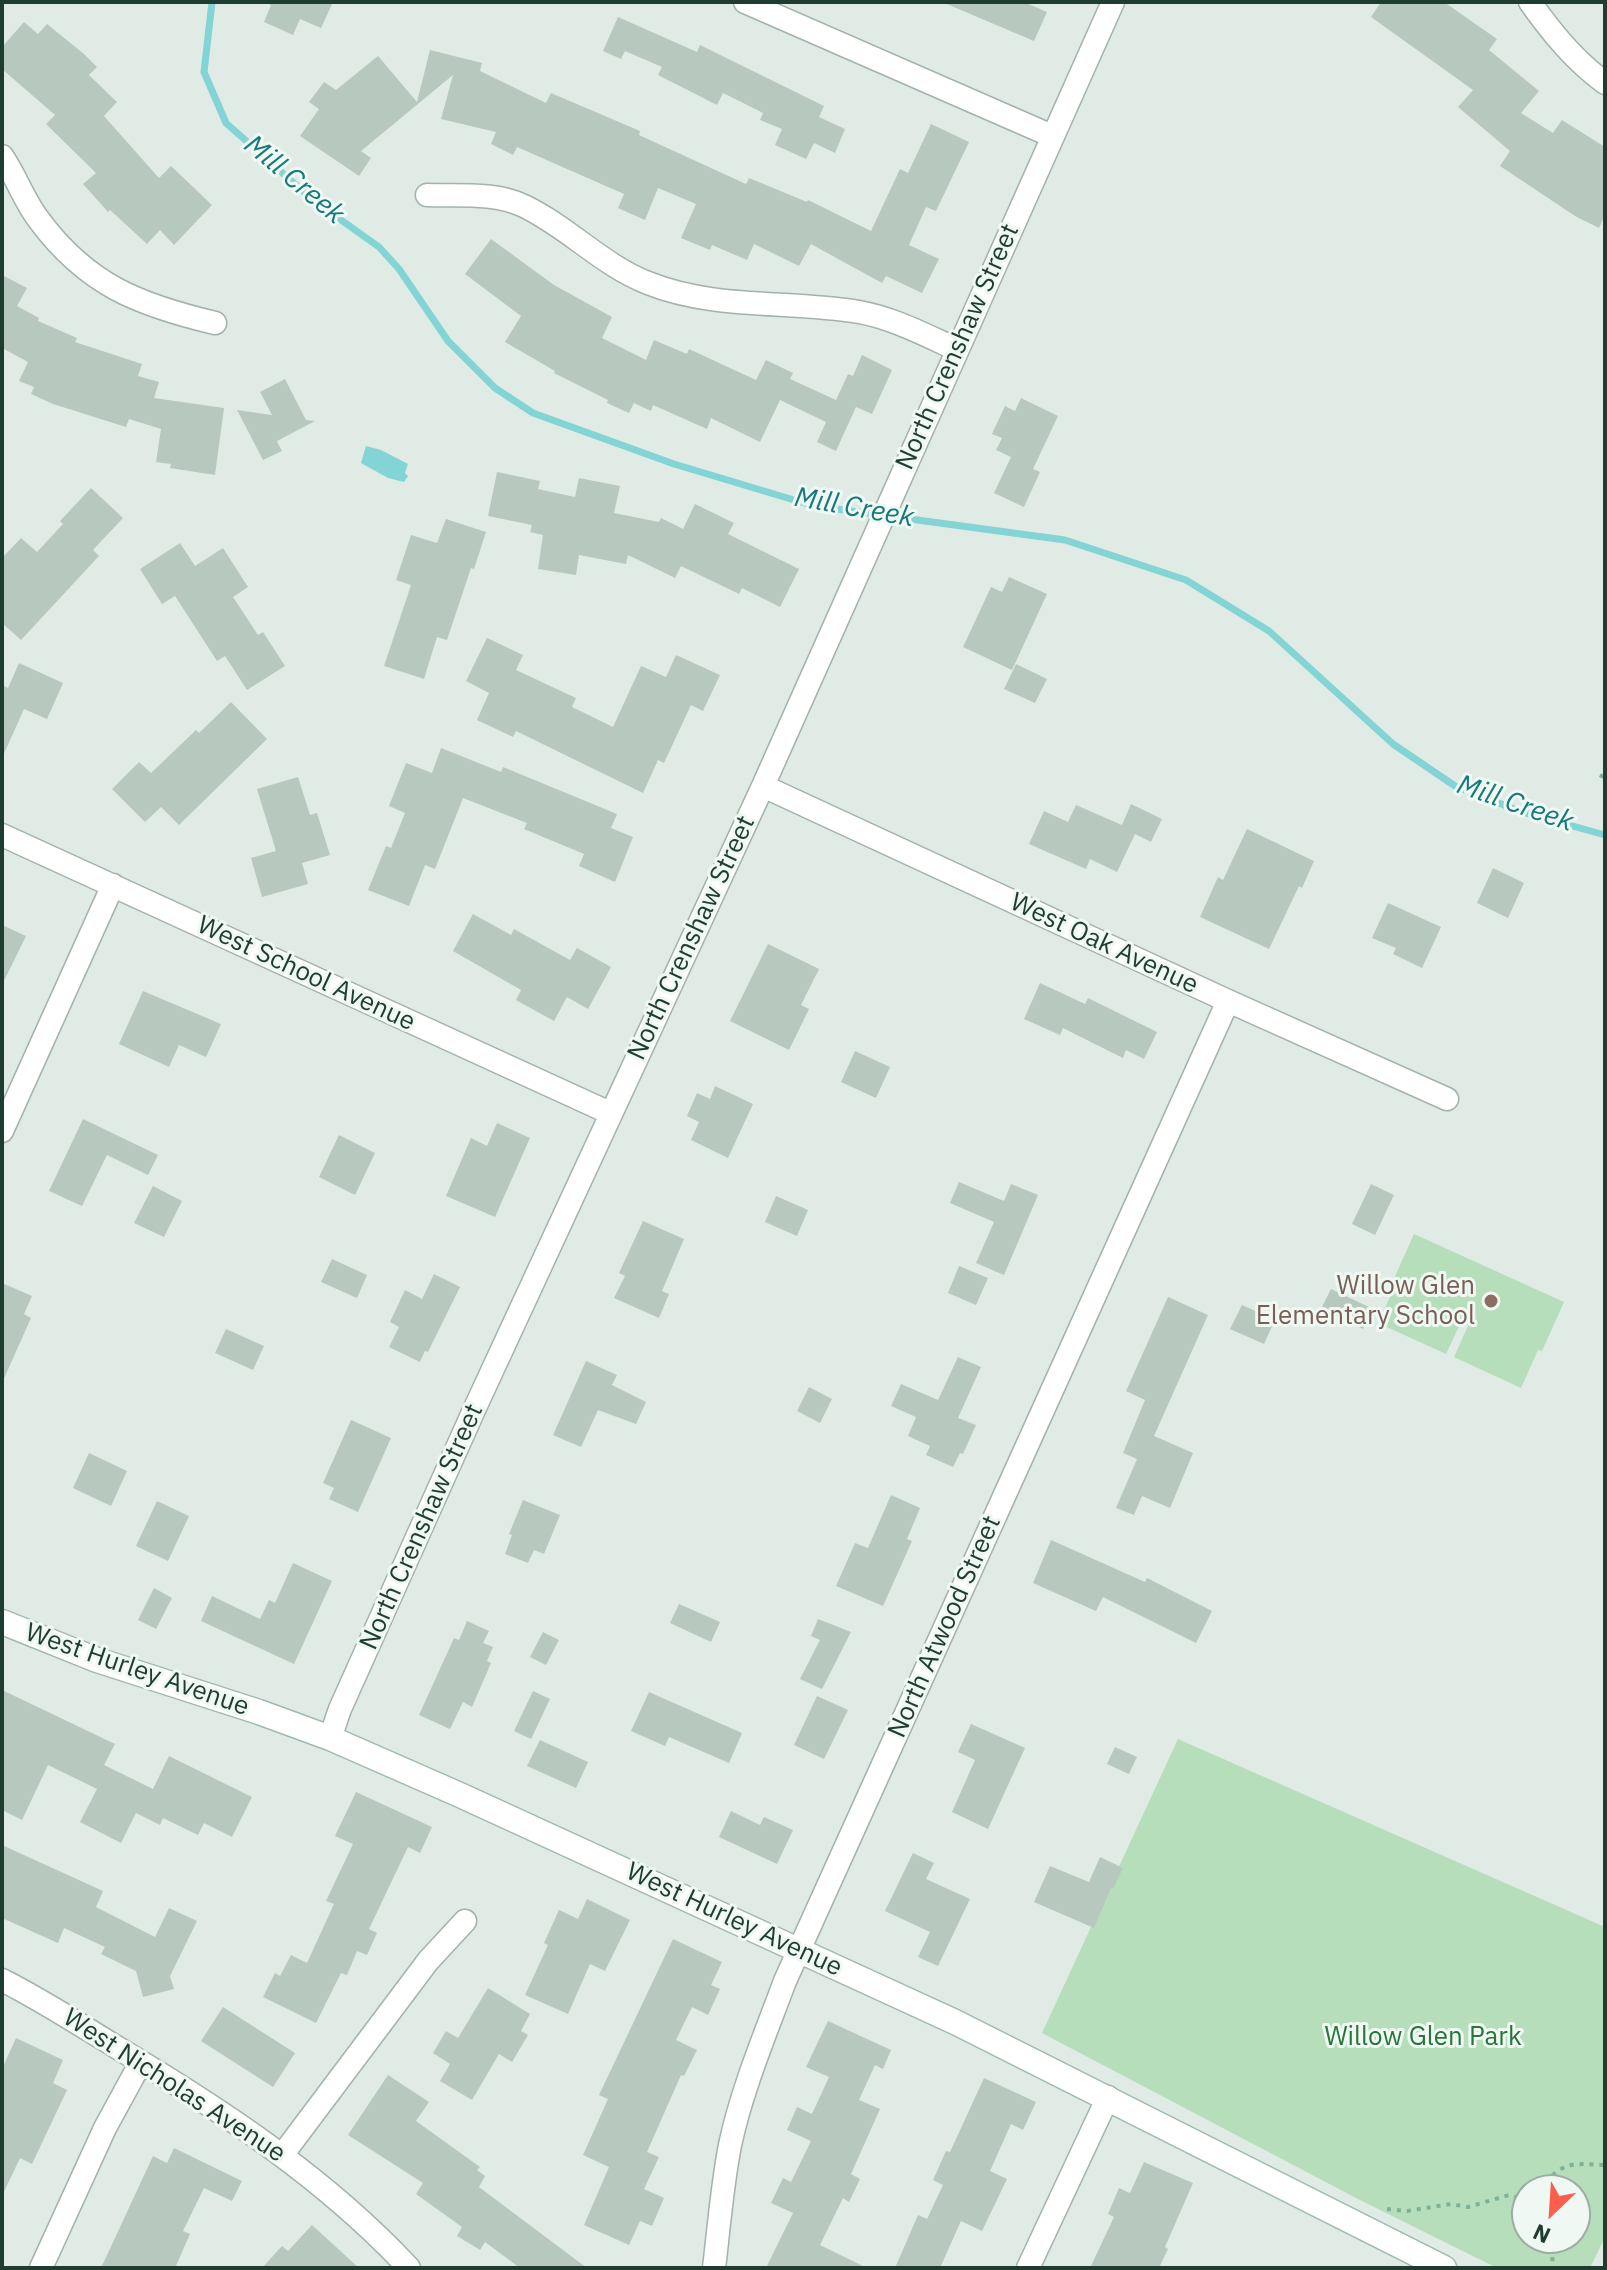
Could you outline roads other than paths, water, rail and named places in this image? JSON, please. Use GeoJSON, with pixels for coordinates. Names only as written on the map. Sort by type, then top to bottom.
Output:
{"type":"FeatureCollection","features":[{"type":"Feature","properties":{"kind":"street"},"geometry":{"type":"LineString","coordinates":[[745,2],[1052,136]]}},
{"type":"Feature","properties":{"kind":"street","name":"North Crenshaw Street"},"geometry":{"type":"LineString","coordinates":[[330,1738],[340,1709],[455,1453],[763,786],[1113,2]]}},
{"type":"Feature","properties":{"kind":"street"},"geometry":{"type":"LineString","coordinates":[[1530,2],[1563,45],[1605,83]]}},
{"type":"Feature","properties":{"kind":"street"},"geometry":{"type":"LineString","coordinates":[[2,156],[37,218],[64,250],[97,278],[137,301],[215,323]]}},
{"type":"Feature","properties":{"kind":"street"},"geometry":{"type":"LineString","coordinates":[[427,195],[490,197],[522,205],[601,258],[648,283],[690,295],[732,301],[862,312],[906,326],[956,349]]}},
{"type":"Feature","properties":{"kind":"street","name":"West Oak Avenue"},"geometry":{"type":"LineString","coordinates":[[763,786],[1447,1099]]}},
{"type":"Feature","properties":{"kind":"street","name":"West School Avenue"},"geometry":{"type":"LineString","coordinates":[[2,835],[610,1113]]}},
{"type":"Feature","properties":{"kind":"street"},"geometry":{"type":"LineString","coordinates":[[2,1131],[113,885]]}},
{"type":"Feature","properties":{"kind":"street","name":"North Atwood Street"},"geometry":{"type":"LineString","coordinates":[[714,2268],[730,2144],[741,2103],[785,1981],[1228,1001]]}},
{"type":"Feature","properties":{"kind":"street","name":"West Hurley Avenue"},"geometry":{"type":"LineString","coordinates":[[2,1622],[97,1660],[330,1738],[799,1950],[1108,2097],[1444,2268]]}},
{"type":"Feature","properties":{"kind":"street"},"geometry":{"type":"LineString","coordinates":[[283,2154],[428,1961],[465,1921]]}},
{"type":"Feature","properties":{"kind":"street","name":"West Nicholas Avenue"},"geometry":{"type":"LineString","coordinates":[[2,1980],[217,2108],[283,2154],[344,2205],[409,2268]]}},
{"type":"Feature","properties":{"kind":"street"},"geometry":{"type":"LineString","coordinates":[[41,2268],[105,2128],[141,2062]]}},
{"type":"Feature","properties":{"kind":"street"},"geometry":{"type":"LineString","coordinates":[[1028,2268],[1108,2097]]}},
{"type":"Feature","properties":{"kind":"water"},"geometry":{"type":"Polygon","coordinates":[[[366,446],[408,464],[405,473],[408,476],[404,482],[388,478],[361,463],[366,446]]]}},
{"type":"Feature","properties":{"kind":"waterway","name":"Mill Creek"},"geometry":{"type":"LineString","coordinates":[[212,2],[204,72],[226,123],[313,200],[379,247],[399,269],[448,341],[495,388],[533,413],[674,464],[814,506],[1065,540],[1186,580],[1269,631],[1393,744],[1455,786],[1522,812],[1605,835]]}},
{"type":"Feature","properties":{"kind":"place","name":"Willow Glen Elementary School"},"geometry":{"type":"Point","coordinates":[1491,1301]}},
{"type":"Feature","properties":{"kind":"park label","name":"Willow Glen Park"},"geometry":{"type":"Point","coordinates":[1423,2037]}}]}
